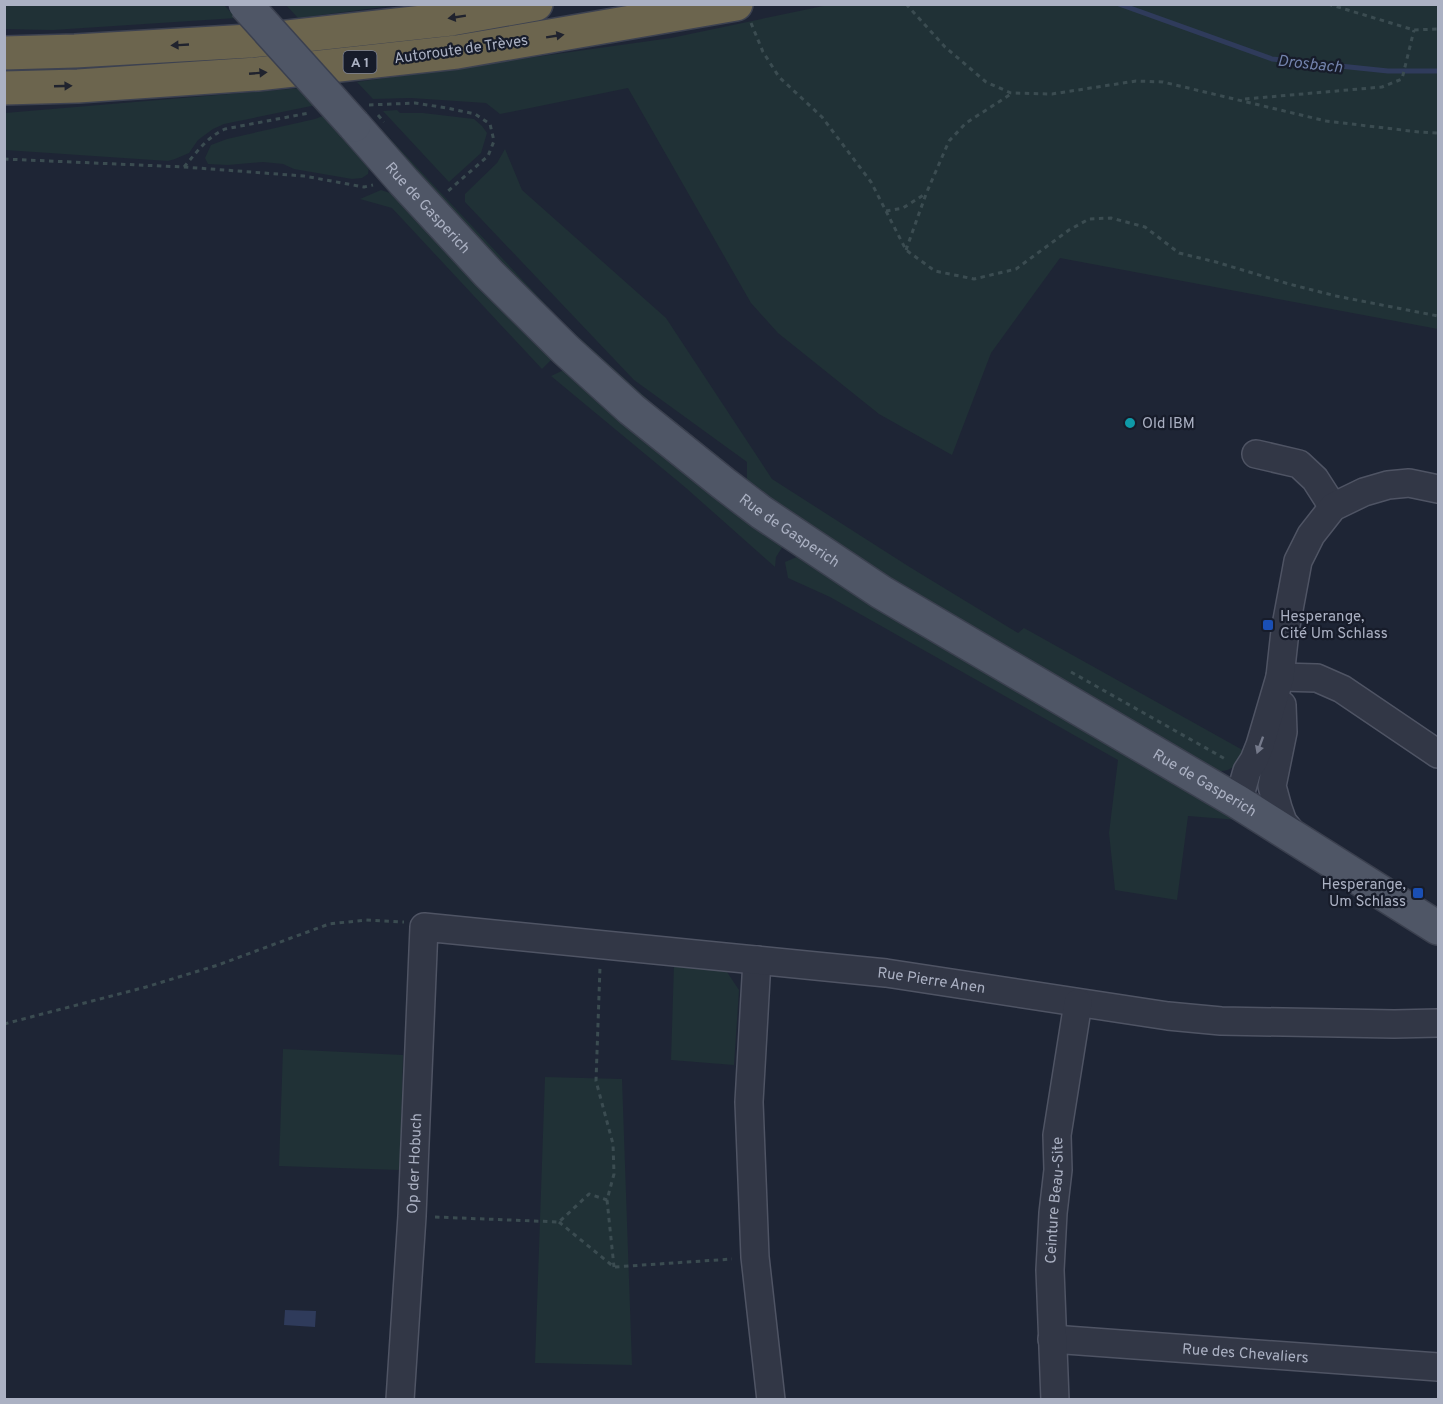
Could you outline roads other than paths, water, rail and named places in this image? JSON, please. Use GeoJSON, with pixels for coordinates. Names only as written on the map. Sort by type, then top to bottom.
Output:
{"type":"FeatureCollection","features":[{"type":"Feature","properties":{"kind":"highway","name":"Autoroute de Trèves"},"geometry":{"type":"LineString","coordinates":[[4,53],[250,41],[451,19],[536,4]]}},
{"type":"Feature","properties":{"kind":"highway","name":"Autoroute de Trèves"},"geometry":{"type":"LineString","coordinates":[[4,88],[78,86],[256,74],[458,52],[732,9]]}},
{"type":"Feature","properties":{"kind":"main road","name":"Rue de Gasperich"},"geometry":{"type":"LineString","coordinates":[[245,4],[489,274],[566,350],[631,409],[742,498],[881,592],[1197,777],[1438,928]]}},
{"type":"Feature","properties":{"kind":"street"},"geometry":{"type":"LineString","coordinates":[[1256,454],[1299,464],[1315,479],[1333,507]]}},
{"type":"Feature","properties":{"kind":"street"},"geometry":{"type":"LineString","coordinates":[[1296,838],[1283,822],[1272,786],[1283,732],[1280,677],[1285,631],[1298,561],[1311,535],[1333,507],[1364,492],[1388,485],[1409,483],[1438,489]]}},
{"type":"Feature","properties":{"kind":"street"},"geometry":{"type":"LineString","coordinates":[[1197,777],[1235,776],[1241,768],[1254,760],[1280,677]]}},
{"type":"Feature","properties":{"kind":"street"},"geometry":{"type":"LineString","coordinates":[[1280,677],[1317,678],[1342,688],[1438,754]]}},
{"type":"Feature","properties":{"kind":"street"},"geometry":{"type":"LineString","coordinates":[[1238,802],[1241,768]]}},
{"type":"Feature","properties":{"kind":"street"},"geometry":{"type":"LineString","coordinates":[[1238,802],[1272,786]]}},
{"type":"Feature","properties":{"kind":"street","name":"Rue Pierre Anen"},"geometry":{"type":"LineString","coordinates":[[414,925],[886,973],[1168,1016],[1221,1021],[1438,1023]]}},
{"type":"Feature","properties":{"kind":"street","name":"Op der Hobuch"},"geometry":{"type":"LineString","coordinates":[[400,1400],[413,1204],[414,925]]}},
{"type":"Feature","properties":{"kind":"street"},"geometry":{"type":"LineString","coordinates":[[757,960],[749,1102],[755,1257],[771,1400]]}},
{"type":"Feature","properties":{"kind":"street","name":"Ceinture Beau-Site"},"geometry":{"type":"LineString","coordinates":[[1055,1400],[1050,1270],[1058,1170],[1057,1135],[1078,1003]]}},
{"type":"Feature","properties":{"kind":"street","name":"Rue des Chevaliers"},"geometry":{"type":"LineString","coordinates":[[1052,1338],[1438,1367]]}},
{"type":"Feature","properties":{"kind":"water"},"geometry":{"type":"Polygon","coordinates":[[[285,1310],[316,1311],[315,1327],[284,1325],[285,1310]]]}},
{"type":"Feature","properties":{"kind":"waterway","name":"Drosbach"},"geometry":{"type":"LineString","coordinates":[[1119,4],[1272,59],[1388,71],[1438,71]]}},
{"type":"Feature","properties":{"kind":"place","name":"Old IBM"},"geometry":{"type":"Point","coordinates":[1130,423]}},
{"type":"Feature","properties":{"kind":"place","name":"Hesperange, Cité Um Schlass"},"geometry":{"type":"Point","coordinates":[1268,625]}},
{"type":"Feature","properties":{"kind":"place","name":"Hesperange, Um Schlass"},"geometry":{"type":"Point","coordinates":[1418,893]}}]}
